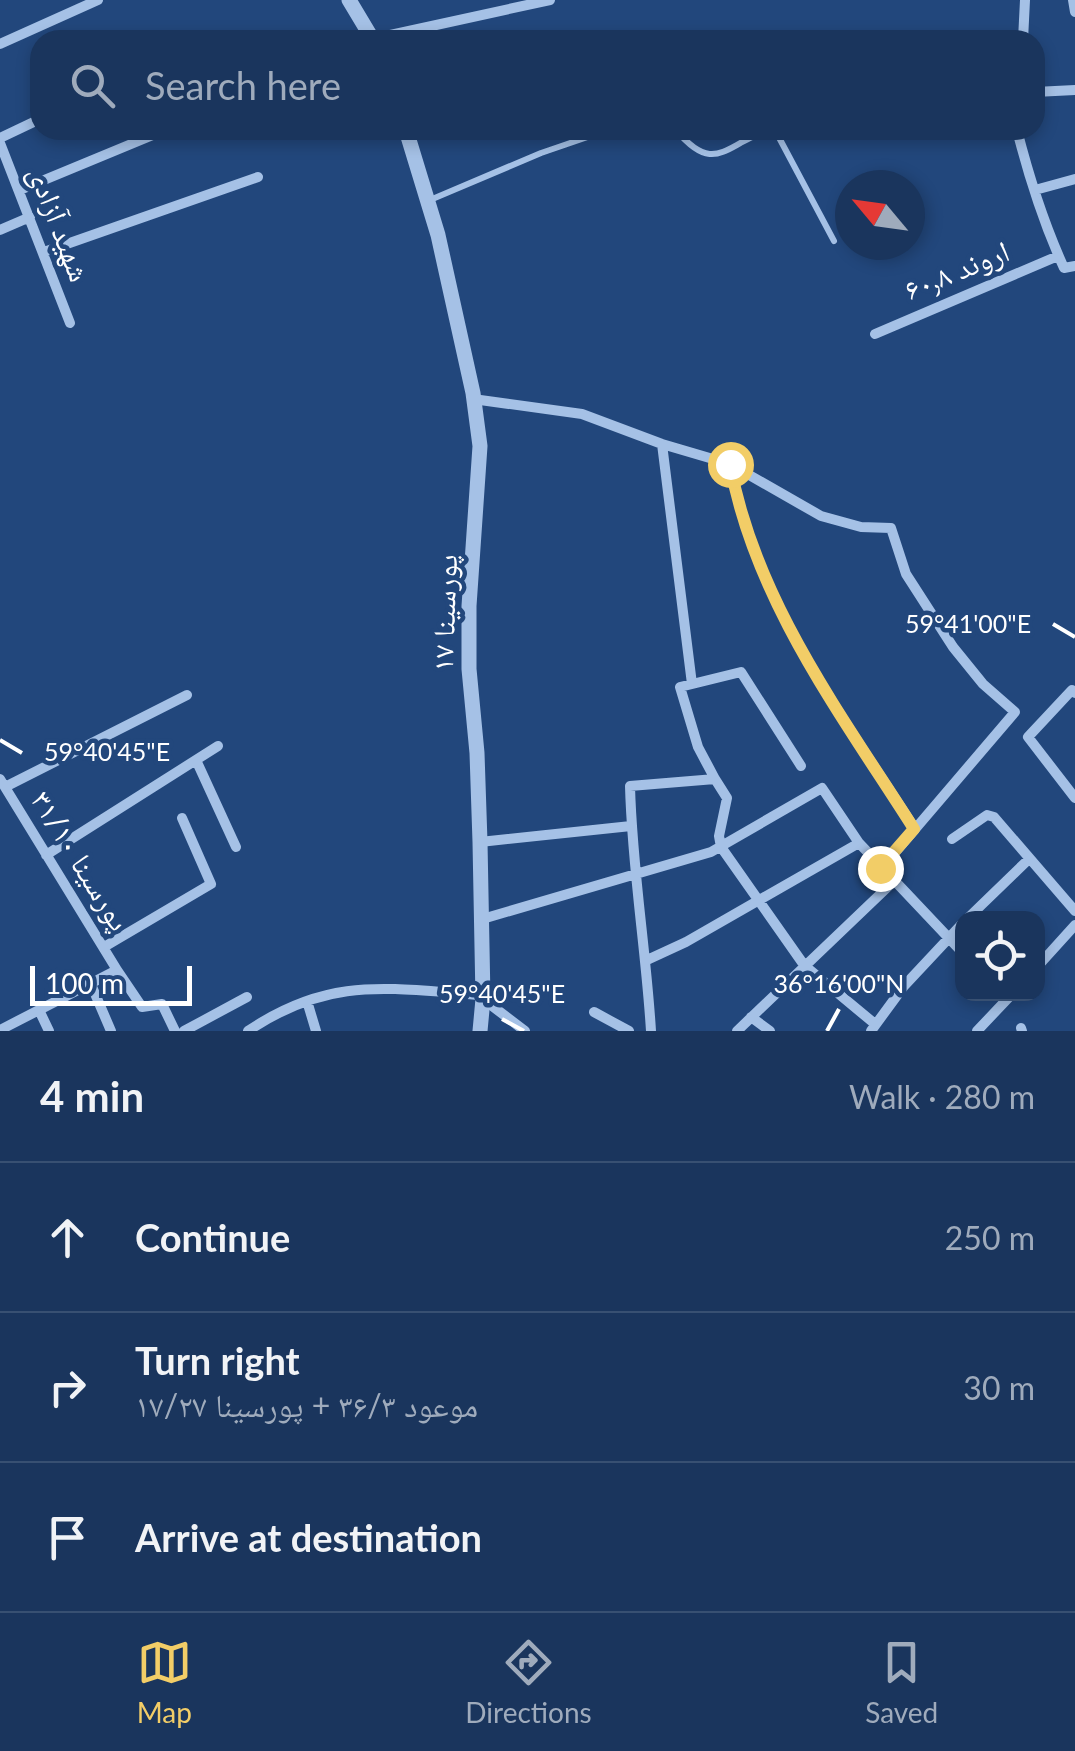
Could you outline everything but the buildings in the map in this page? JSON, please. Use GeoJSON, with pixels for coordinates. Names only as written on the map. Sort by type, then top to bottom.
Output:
{"type":"FeatureCollection","features":[{"type":"Feature","properties":{"kind":"street"},"geometry":{"type":"LineString","coordinates":[[31,30],[98,0]]}},
{"type":"Feature","properties":{"kind":"street"},"geometry":{"type":"LineString","coordinates":[[349,0],[367,30]]}},
{"type":"Feature","properties":{"kind":"street"},"geometry":{"type":"LineString","coordinates":[[413,30],[550,0]]}},
{"type":"Feature","properties":{"kind":"street"},"geometry":{"type":"LineString","coordinates":[[1023,30],[1025,0]]}},
{"type":"Feature","properties":{"kind":"street"},"geometry":{"type":"LineString","coordinates":[[1074,0],[1075,12]]}},
{"type":"Feature","properties":{"kind":"street"},"geometry":{"type":"LineString","coordinates":[[0,44],[30,31]]}},
{"type":"Feature","properties":{"kind":"street"},"geometry":{"type":"LineString","coordinates":[[1045,92],[1075,90]]}},
{"type":"Feature","properties":{"kind":"street"},"geometry":{"type":"LineString","coordinates":[[0,140],[30,124]]}},
{"type":"Feature","properties":{"kind":"street","name":"شهید آزادی"},"geometry":{"type":"LineString","coordinates":[[0,140],[70,322]]}},
{"type":"Feature","properties":{"kind":"street"},"geometry":{"type":"LineString","coordinates":[[20,190],[142,140]]}},
{"type":"Feature","properties":{"kind":"street","name":"پورسینا ۱۷"},"geometry":{"type":"LineString","coordinates":[[409,140],[428,201],[480,446],[468,670],[477,753],[480,842],[480,1031]]}},
{"type":"Feature","properties":{"kind":"street"},"geometry":{"type":"LineString","coordinates":[[1020,140],[1058,256],[1069,267]]}},
{"type":"Feature","properties":{"kind":"street"},"geometry":{"type":"LineString","coordinates":[[44,252],[258,177]]}},
{"type":"Feature","properties":{"kind":"street"},"geometry":{"type":"LineString","coordinates":[[1035,190],[1075,178]]}},
{"type":"Feature","properties":{"kind":"street"},"geometry":{"type":"LineString","coordinates":[[0,230],[30,217]]}},
{"type":"Feature","properties":{"kind":"street","name":"اروند ۶۰٫۸"},"geometry":{"type":"LineString","coordinates":[[875,334],[1058,256]]}},
{"type":"Feature","properties":{"kind":"street"},"geometry":{"type":"LineString","coordinates":[[473,400],[582,414],[730,464],[821,516],[861,527],[891,528],[906,574],[953,646],[984,684],[1015,712],[880,868]]}},
{"type":"Feature","properties":{"kind":"street"},"geometry":{"type":"LineString","coordinates":[[662,444],[692,684]]}},
{"type":"Feature","properties":{"kind":"street"},"geometry":{"type":"LineString","coordinates":[[730,464],[736,499],[792,636],[914,829]]}},
{"type":"Feature","properties":{"kind":"street"},"geometry":{"type":"LineString","coordinates":[[801,766],[741,672],[680,688],[698,747],[726,798],[719,836],[721,847],[804,965],[873,1028],[904,986],[955,931]]}},
{"type":"Feature","properties":{"kind":"street"},"geometry":{"type":"LineString","coordinates":[[1075,693],[1072,690],[1028,737],[1075,798]]}},
{"type":"Feature","properties":{"kind":"street"},"geometry":{"type":"LineString","coordinates":[[2,783],[187,695]]}},
{"type":"Feature","properties":{"kind":"street"},"geometry":{"type":"LineString","coordinates":[[46,854],[218,746]]}},
{"type":"Feature","properties":{"kind":"street"},"geometry":{"type":"LineString","coordinates":[[196,760],[236,846]]}},
{"type":"Feature","properties":{"kind":"street"},"geometry":{"type":"LineString","coordinates":[[651,1031],[634,873],[630,786],[715,779]]}},
{"type":"Feature","properties":{"kind":"street","name":"پورسینا ۳۱/۱۰"},"geometry":{"type":"LineString","coordinates":[[2,783],[116,970],[142,1007],[162,1004],[176,1031]]}},
{"type":"Feature","properties":{"kind":"street"},"geometry":{"type":"LineString","coordinates":[[479,920],[721,847],[822,788],[880,868],[955,945]]}},
{"type":"Feature","properties":{"kind":"street"},"geometry":{"type":"LineString","coordinates":[[952,839],[991,815],[1075,911]]}},
{"type":"Feature","properties":{"kind":"street"},"geometry":{"type":"LineString","coordinates":[[104,946],[210,884],[182,818]]}},
{"type":"Feature","properties":{"kind":"street"},"geometry":{"type":"LineString","coordinates":[[480,842],[631,826]]}},
{"type":"Feature","properties":{"kind":"street"},"geometry":{"type":"LineString","coordinates":[[646,960],[760,901],[859,843]]}},
{"type":"Feature","properties":{"kind":"street"},"geometry":{"type":"LineString","coordinates":[[975,911],[1029,859]]}},
{"type":"Feature","properties":{"kind":"street"},"geometry":{"type":"LineString","coordinates":[[737,1031],[894,881]]}},
{"type":"Feature","properties":{"kind":"street"},"geometry":{"type":"LineString","coordinates":[[1045,958],[1075,925]]}},
{"type":"Feature","properties":{"kind":"street"},"geometry":{"type":"LineString","coordinates":[[0,1030],[116,970]]}},
{"type":"Feature","properties":{"kind":"street"},"geometry":{"type":"LineString","coordinates":[[90,982],[111,1031]]}},
{"type":"Feature","properties":{"kind":"street"},"geometry":{"type":"LineString","coordinates":[[248,1031],[277,1012],[308,1001],[342,990],[372,987],[483,997],[525,1031]]}},
{"type":"Feature","properties":{"kind":"street"},"geometry":{"type":"LineString","coordinates":[[184,1031],[247,996]]}},
{"type":"Feature","properties":{"kind":"street"},"geometry":{"type":"LineString","coordinates":[[308,1001],[316,1031]]}},
{"type":"Feature","properties":{"kind":"street"},"geometry":{"type":"LineString","coordinates":[[977,1031],[1004,1001]]}},
{"type":"Feature","properties":{"kind":"street"},"geometry":{"type":"LineString","coordinates":[[39,1010],[49,1031]]}},
{"type":"Feature","properties":{"kind":"street"},"geometry":{"type":"LineString","coordinates":[[594,1012],[629,1031]]}},
{"type":"Feature","properties":{"kind":"street"},"geometry":{"type":"LineString","coordinates":[[751,1016],[770,1031]]}},
{"type":"Feature","properties":{"kind":"lane"},"geometry":{"type":"LineString","coordinates":[[428,201],[579,140]]}},
{"type":"Feature","properties":{"kind":"lane"},"geometry":{"type":"LineString","coordinates":[[685,140],[701,154],[716,155],[745,140]]}},
{"type":"Feature","properties":{"kind":"lane"},"geometry":{"type":"LineString","coordinates":[[780,140],[834,241]]}},
{"type":"Feature","properties":{"kind":"route"},"geometry":{"type":"LineString","coordinates":[[730,464],[736,499],[792,636],[914,829],[880,868]]}}]}
